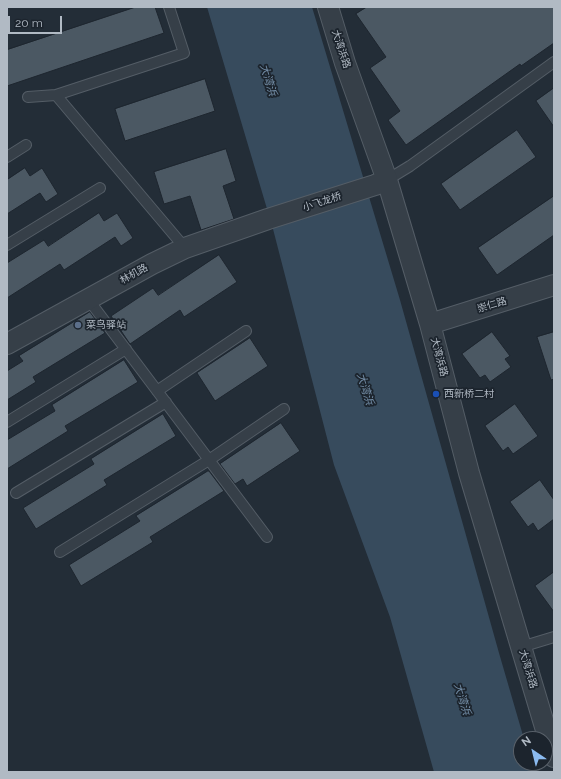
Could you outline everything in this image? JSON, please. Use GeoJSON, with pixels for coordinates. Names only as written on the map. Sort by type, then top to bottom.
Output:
{"type":"FeatureCollection","features":[{"type":"Feature","properties":{"kind":"street","name":"大湾浜路"},"geometry":{"type":"LineString","coordinates":[[331,9],[345,63],[381,183],[430,324],[469,473],[554,756]]}},
{"type":"Feature","properties":{"kind":"street","name":"小飞龙桥"},"geometry":{"type":"LineString","coordinates":[[268,219],[381,183]]}},
{"type":"Feature","properties":{"kind":"street","name":"林机路"},"geometry":{"type":"LineString","coordinates":[[7,344],[152,264],[185,248],[268,219]]}},
{"type":"Feature","properties":{"kind":"street","name":"崇仁路"},"geometry":{"type":"LineString","coordinates":[[430,324],[554,285]]}},
{"type":"Feature","properties":{"kind":"lane"},"geometry":{"type":"LineString","coordinates":[[28,97],[56,95],[184,53],[169,7]]}},
{"type":"Feature","properties":{"kind":"lane"},"geometry":{"type":"LineString","coordinates":[[381,183],[410,166],[554,62]]}},
{"type":"Feature","properties":{"kind":"lane"},"geometry":{"type":"LineString","coordinates":[[56,95],[185,248]]}},
{"type":"Feature","properties":{"kind":"lane"},"geometry":{"type":"LineString","coordinates":[[7,157],[26,145]]}},
{"type":"Feature","properties":{"kind":"lane"},"geometry":{"type":"LineString","coordinates":[[7,245],[100,188]]}},
{"type":"Feature","properties":{"kind":"lane"},"geometry":{"type":"LineString","coordinates":[[88,299],[267,537]]}},
{"type":"Feature","properties":{"kind":"lane"},"geometry":{"type":"LineString","coordinates":[[157,391],[246,332]]}},
{"type":"Feature","properties":{"kind":"lane"},"geometry":{"type":"LineString","coordinates":[[7,422],[126,349]]}},
{"type":"Feature","properties":{"kind":"lane"},"geometry":{"type":"LineString","coordinates":[[16,493],[166,402]]}},
{"type":"Feature","properties":{"kind":"lane"},"geometry":{"type":"LineString","coordinates":[[60,552],[210,460],[284,409]]}},
{"type":"Feature","properties":{"kind":"lane"},"geometry":{"type":"LineString","coordinates":[[521,647],[554,636]]}},
{"type":"Feature","properties":{"kind":"water","name":"大湾浜"},"geometry":{"type":"Polygon","coordinates":[[[207,7],[312,7],[400,300],[522,731],[513,731],[513,771],[534,772],[434,772],[390,617],[334,465],[273,229],[207,7]]]}},
{"type":"Feature","properties":{"kind":"building"},"geometry":{"type":"Polygon","coordinates":[[[136,7],[155,7],[164,33],[7,86],[7,50],[136,7]]]}},
{"type":"Feature","properties":{"kind":"building"},"geometry":{"type":"Polygon","coordinates":[[[367,7],[554,7],[554,43],[521,66],[520,64],[406,145],[388,120],[400,111],[370,68],[386,57],[356,14],[367,7]]]}},
{"type":"Feature","properties":{"kind":"building"},"geometry":{"type":"Polygon","coordinates":[[[205,79],[215,111],[125,141],[115,109],[205,79]]]}},
{"type":"Feature","properties":{"kind":"building"},"geometry":{"type":"Polygon","coordinates":[[[554,88],[554,127],[536,101],[554,88]]]}},
{"type":"Feature","properties":{"kind":"building"},"geometry":{"type":"Polygon","coordinates":[[[517,130],[536,157],[460,210],[441,184],[517,130]]]}},
{"type":"Feature","properties":{"kind":"building"},"geometry":{"type":"Polygon","coordinates":[[[226,149],[236,181],[223,186],[234,219],[201,230],[190,196],[164,204],[154,172],[226,149]]]}},
{"type":"Feature","properties":{"kind":"building"},"geometry":{"type":"Polygon","coordinates":[[[25,168],[30,176],[42,168],[58,194],[46,202],[40,193],[7,214],[7,180],[25,168]]]}},
{"type":"Feature","properties":{"kind":"building"},"geometry":{"type":"Polygon","coordinates":[[[554,196],[554,235],[497,275],[478,248],[554,196]]]}},
{"type":"Feature","properties":{"kind":"building"},"geometry":{"type":"Polygon","coordinates":[[[99,213],[104,221],[117,213],[133,238],[121,246],[115,237],[64,270],[60,264],[7,298],[7,263],[44,240],[48,246],[99,213]]]}},
{"type":"Feature","properties":{"kind":"building"},"geometry":{"type":"Polygon","coordinates":[[[219,255],[237,282],[184,317],[180,310],[130,344],[111,316],[153,288],[158,295],[219,255]]]}},
{"type":"Feature","properties":{"kind":"building"},"geometry":{"type":"Polygon","coordinates":[[[90,312],[105,333],[33,377],[36,382],[7,400],[7,371],[23,361],[19,356],[90,312]]]}},
{"type":"Feature","properties":{"kind":"building"},"geometry":{"type":"Polygon","coordinates":[[[492,332],[510,356],[505,359],[511,367],[490,382],[485,375],[480,378],[462,354],[492,332]]]}},
{"type":"Feature","properties":{"kind":"building"},"geometry":{"type":"Polygon","coordinates":[[[554,332],[554,379],[551,380],[537,337],[554,332]]]}},
{"type":"Feature","properties":{"kind":"building"},"geometry":{"type":"Polygon","coordinates":[[[250,338],[268,366],[215,401],[197,373],[250,338]]]}},
{"type":"Feature","properties":{"kind":"building"},"geometry":{"type":"Polygon","coordinates":[[[124,360],[138,382],[65,426],[68,431],[7,469],[7,440],[55,411],[52,405],[124,360]]]}},
{"type":"Feature","properties":{"kind":"building"},"geometry":{"type":"Polygon","coordinates":[[[515,404],[538,436],[513,454],[508,447],[503,451],[485,426],[515,404]]]}},
{"type":"Feature","properties":{"kind":"building"},"geometry":{"type":"Polygon","coordinates":[[[163,414],[176,436],[104,480],[107,485],[36,529],[23,508],[94,464],[91,459],[163,414]]]}},
{"type":"Feature","properties":{"kind":"building"},"geometry":{"type":"Polygon","coordinates":[[[281,423],[300,451],[247,486],[243,479],[235,484],[220,464],[281,423]]]}},
{"type":"Feature","properties":{"kind":"building"},"geometry":{"type":"Polygon","coordinates":[[[208,471],[224,491],[150,537],[153,542],[81,586],[69,565],[140,521],[136,516],[208,471]]]}},
{"type":"Feature","properties":{"kind":"building"},"geometry":{"type":"Polygon","coordinates":[[[540,480],[554,500],[554,519],[538,531],[533,523],[528,527],[510,502],[540,480]]]}},
{"type":"Feature","properties":{"kind":"building"},"geometry":{"type":"Polygon","coordinates":[[[554,572],[554,612],[535,586],[554,572]]]}},
{"type":"Feature","properties":{"kind":"place","name":"菜鸟驿站"},"geometry":{"type":"Point","coordinates":[78,325]}},
{"type":"Feature","properties":{"kind":"place","name":"西新桥二村"},"geometry":{"type":"Point","coordinates":[436,394]}}]}
